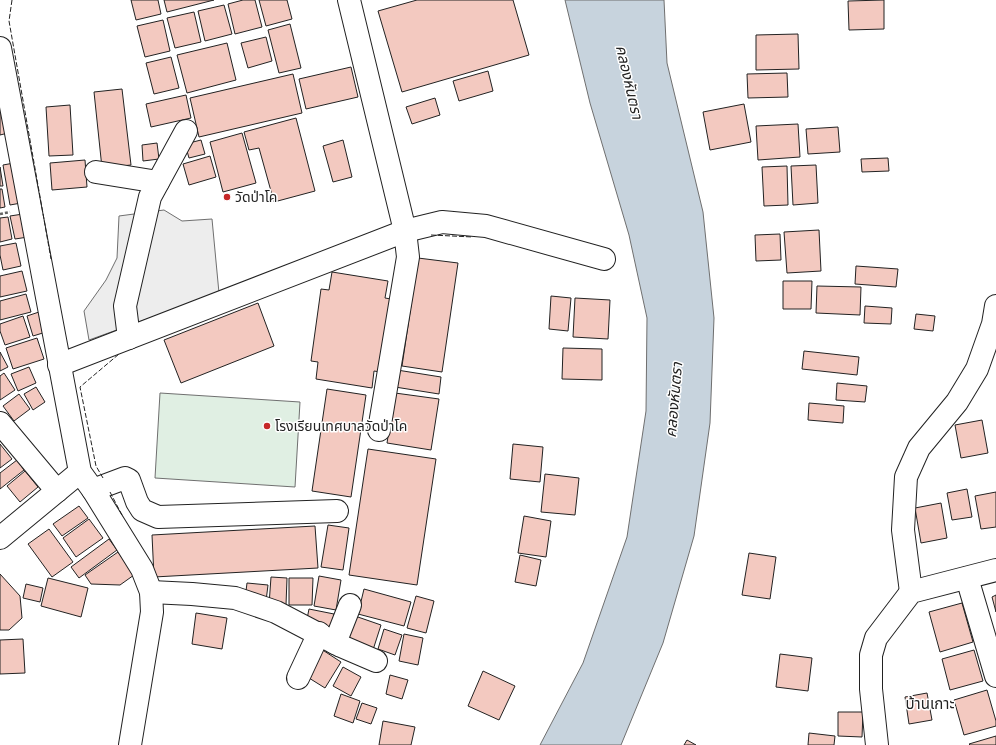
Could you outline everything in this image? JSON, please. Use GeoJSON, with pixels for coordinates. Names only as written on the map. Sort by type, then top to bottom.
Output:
{"type":"FeatureCollection","features":[{"type":"Feature","properties":{"kind":"street"},"geometry":{"type":"LineString","coordinates":[[349,0],[405,231],[408,257],[379,430]]}},
{"type":"Feature","properties":{"kind":"street"},"geometry":{"type":"LineString","coordinates":[[0,48],[80,472],[93,490],[142,569],[151,592],[152,612],[130,745]]}},
{"type":"Feature","properties":{"kind":"street"},"geometry":{"type":"LineString","coordinates":[[129,338],[125,306],[150,197],[186,131]]}},
{"type":"Feature","properties":{"kind":"street"},"geometry":{"type":"LineString","coordinates":[[96,172],[158,182]]}},
{"type":"Feature","properties":{"kind":"street"},"geometry":{"type":"LineString","coordinates":[[60,365],[405,231],[442,222],[486,226],[604,259]]}},
{"type":"Feature","properties":{"kind":"street"},"geometry":{"type":"LineString","coordinates":[[911,592],[903,530],[906,477],[919,448],[957,402],[977,369],[993,324],[996,306]]}},
{"type":"Feature","properties":{"kind":"street"},"geometry":{"type":"LineString","coordinates":[[0,423],[57,491]]}},
{"type":"Feature","properties":{"kind":"street"},"geometry":{"type":"LineString","coordinates":[[0,538],[80,472]]}},
{"type":"Feature","properties":{"kind":"street"},"geometry":{"type":"LineString","coordinates":[[93,490],[125,478],[129,480],[137,502],[142,510],[158,517],[337,511]]}},
{"type":"Feature","properties":{"kind":"street"},"geometry":{"type":"LineString","coordinates":[[877,745],[871,689],[871,655],[876,638],[911,592],[996,570]]}},
{"type":"Feature","properties":{"kind":"street"},"geometry":{"type":"LineString","coordinates":[[967,578],[996,676]]}},
{"type":"Feature","properties":{"kind":"street"},"geometry":{"type":"LineString","coordinates":[[151,592],[235,598],[276,612],[376,661]]}},
{"type":"Feature","properties":{"kind":"street"},"geometry":{"type":"LineString","coordinates":[[298,678],[350,605]]}},
{"type":"Feature","properties":{"kind":"green space"},"geometry":{"type":"Polygon","coordinates":[[[160,393],[300,402],[295,487],[155,478],[160,393]]]}},
{"type":"Feature","properties":{"kind":"shaded area"},"geometry":{"type":"Polygon","coordinates":[[[164,210],[182,221],[212,219],[219,293],[89,340],[84,311],[106,280],[117,258],[119,216],[164,210]]]}},
{"type":"Feature","properties":{"kind":"water","name":"คลองหันตรา"},"geometry":{"type":"Polygon","coordinates":[[[565,0],[664,0],[667,63],[703,212],[714,318],[710,423],[694,536],[663,643],[621,745],[540,745],[583,663],[627,537],[646,411],[647,318],[629,235],[590,103],[565,0]]]}},
{"type":"Feature","properties":{"kind":"building"},"geometry":{"type":"Polygon","coordinates":[[[131,0],[158,0],[161,14],[136,20],[131,0]]]}},
{"type":"Feature","properties":{"kind":"building"},"geometry":{"type":"Polygon","coordinates":[[[164,0],[214,0],[167,12],[164,0]]]}},
{"type":"Feature","properties":{"kind":"building"},"geometry":{"type":"Polygon","coordinates":[[[243,0],[255,0],[262,27],[235,34],[228,4],[243,0]]]}},
{"type":"Feature","properties":{"kind":"building"},"geometry":{"type":"Polygon","coordinates":[[[259,0],[287,0],[292,19],[266,26],[259,0]]]}},
{"type":"Feature","properties":{"kind":"building"},"geometry":{"type":"Polygon","coordinates":[[[417,0],[513,0],[529,55],[402,92],[378,11],[417,0]]]}},
{"type":"Feature","properties":{"kind":"building"},"geometry":{"type":"Polygon","coordinates":[[[884,0],[884,29],[849,30],[848,1],[884,0]]]}},
{"type":"Feature","properties":{"kind":"building"},"geometry":{"type":"Polygon","coordinates":[[[224,5],[232,34],[205,41],[198,11],[224,5]]]}},
{"type":"Feature","properties":{"kind":"building"},"geometry":{"type":"Polygon","coordinates":[[[194,12],[201,42],[175,48],[167,18],[194,12]]]}},
{"type":"Feature","properties":{"kind":"building"},"geometry":{"type":"Polygon","coordinates":[[[163,20],[170,51],[145,57],[137,26],[163,20]]]}},
{"type":"Feature","properties":{"kind":"building"},"geometry":{"type":"Polygon","coordinates":[[[290,24],[301,68],[279,73],[268,30],[290,24]]]}},
{"type":"Feature","properties":{"kind":"building"},"geometry":{"type":"Polygon","coordinates":[[[798,34],[799,69],[756,70],[756,35],[798,34]]]}},
{"type":"Feature","properties":{"kind":"building"},"geometry":{"type":"Polygon","coordinates":[[[266,37],[272,61],[248,68],[241,43],[266,37]]]}},
{"type":"Feature","properties":{"kind":"building"},"geometry":{"type":"Polygon","coordinates":[[[227,43],[236,80],[187,93],[177,55],[227,43]]]}},
{"type":"Feature","properties":{"kind":"building"},"geometry":{"type":"Polygon","coordinates":[[[171,57],[179,88],[154,94],[146,63],[171,57]]]}},
{"type":"Feature","properties":{"kind":"building"},"geometry":{"type":"Polygon","coordinates":[[[351,67],[358,97],[306,109],[299,79],[351,67]]]}},
{"type":"Feature","properties":{"kind":"building"},"geometry":{"type":"Polygon","coordinates":[[[488,71],[493,91],[459,101],[453,81],[488,71]]]}},
{"type":"Feature","properties":{"kind":"building"},"geometry":{"type":"Polygon","coordinates":[[[787,73],[788,97],[748,98],[747,74],[787,73]]]}},
{"type":"Feature","properties":{"kind":"building"},"geometry":{"type":"Polygon","coordinates":[[[293,74],[302,113],[199,137],[190,98],[293,74]]]}},
{"type":"Feature","properties":{"kind":"building"},"geometry":{"type":"Polygon","coordinates":[[[122,89],[131,165],[102,168],[94,92],[122,89]]]}},
{"type":"Feature","properties":{"kind":"building"},"geometry":{"type":"Polygon","coordinates":[[[186,95],[191,118],[151,127],[146,104],[186,95]]]}},
{"type":"Feature","properties":{"kind":"building"},"geometry":{"type":"Polygon","coordinates":[[[435,98],[440,115],[412,124],[406,107],[435,98]]]}},
{"type":"Feature","properties":{"kind":"building"},"geometry":{"type":"Polygon","coordinates":[[[744,104],[751,142],[710,150],[703,112],[744,104]]]}},
{"type":"Feature","properties":{"kind":"building"},"geometry":{"type":"Polygon","coordinates":[[[0,105],[8,133],[0,135],[0,105]]]}},
{"type":"Feature","properties":{"kind":"building"},"geometry":{"type":"Polygon","coordinates":[[[70,105],[73,155],[49,156],[46,107],[70,105]]]}},
{"type":"Feature","properties":{"kind":"building"},"geometry":{"type":"Polygon","coordinates":[[[296,118],[315,191],[274,202],[259,148],[249,150],[244,132],[296,118]]]}},
{"type":"Feature","properties":{"kind":"building"},"geometry":{"type":"Polygon","coordinates":[[[798,124],[800,157],[758,160],[756,126],[798,124]]]}},
{"type":"Feature","properties":{"kind":"building"},"geometry":{"type":"Polygon","coordinates":[[[838,127],[840,152],[808,154],[806,129],[838,127]]]}},
{"type":"Feature","properties":{"kind":"building"},"geometry":{"type":"Polygon","coordinates":[[[242,133],[256,183],[223,192],[210,142],[242,133]]]}},
{"type":"Feature","properties":{"kind":"building"},"geometry":{"type":"Polygon","coordinates":[[[201,140],[205,154],[189,158],[185,144],[201,140]]]}},
{"type":"Feature","properties":{"kind":"building"},"geometry":{"type":"Polygon","coordinates":[[[343,140],[352,177],[333,182],[323,146],[343,140]]]}},
{"type":"Feature","properties":{"kind":"building"},"geometry":{"type":"Polygon","coordinates":[[[157,143],[159,159],[143,161],[142,145],[157,143]]]}},
{"type":"Feature","properties":{"kind":"building"},"geometry":{"type":"Polygon","coordinates":[[[210,156],[216,177],[189,185],[183,164],[210,156]]]}},
{"type":"Feature","properties":{"kind":"building"},"geometry":{"type":"Polygon","coordinates":[[[888,158],[889,171],[862,172],[861,159],[888,158]]]}},
{"type":"Feature","properties":{"kind":"building"},"geometry":{"type":"Polygon","coordinates":[[[85,160],[87,187],[52,190],[50,163],[85,160]]]}},
{"type":"Feature","properties":{"kind":"building"},"geometry":{"type":"Polygon","coordinates":[[[14,163],[21,203],[10,205],[3,165],[14,163]]]}},
{"type":"Feature","properties":{"kind":"building"},"geometry":{"type":"Polygon","coordinates":[[[816,165],[818,203],[793,205],[791,166],[816,165]]]}},
{"type":"Feature","properties":{"kind":"building"},"geometry":{"type":"Polygon","coordinates":[[[787,166],[788,205],[764,206],[762,167],[787,166]]]}},
{"type":"Feature","properties":{"kind":"building"},"geometry":{"type":"Polygon","coordinates":[[[0,167],[3,186],[0,186],[0,167]]]}},
{"type":"Feature","properties":{"kind":"building"},"geometry":{"type":"Polygon","coordinates":[[[0,189],[2,189],[5,207],[0,208],[0,189]]]}},
{"type":"Feature","properties":{"kind":"building"},"geometry":{"type":"Polygon","coordinates":[[[23,214],[28,237],[15,239],[10,216],[23,214]]]}},
{"type":"Feature","properties":{"kind":"building"},"geometry":{"type":"Polygon","coordinates":[[[8,217],[12,239],[0,242],[0,218],[8,217]]]}},
{"type":"Feature","properties":{"kind":"building"},"geometry":{"type":"Polygon","coordinates":[[[819,230],[821,271],[787,273],[784,232],[819,230]]]}},
{"type":"Feature","properties":{"kind":"building"},"geometry":{"type":"Polygon","coordinates":[[[780,234],[781,260],[756,261],[755,235],[780,234]]]}},
{"type":"Feature","properties":{"kind":"building"},"geometry":{"type":"Polygon","coordinates":[[[16,243],[21,266],[3,270],[0,246],[16,243]]]}},
{"type":"Feature","properties":{"kind":"building"},"geometry":{"type":"Polygon","coordinates":[[[418,258],[458,263],[442,372],[402,366],[418,258]]]}},
{"type":"Feature","properties":{"kind":"building"},"geometry":{"type":"Polygon","coordinates":[[[856,266],[898,269],[896,287],[855,284],[856,266]]]}},
{"type":"Feature","properties":{"kind":"building"},"geometry":{"type":"Polygon","coordinates":[[[22,271],[27,291],[0,297],[0,276],[22,271]]]}},
{"type":"Feature","properties":{"kind":"building"},"geometry":{"type":"Polygon","coordinates":[[[332,272],[388,281],[385,298],[391,299],[380,372],[374,371],[372,388],[316,379],[318,362],[311,361],[321,289],[329,290],[332,272]]]}},
{"type":"Feature","properties":{"kind":"building"},"geometry":{"type":"Polygon","coordinates":[[[783,281],[812,281],[811,309],[783,309],[783,281]]]}},
{"type":"Feature","properties":{"kind":"building"},"geometry":{"type":"Polygon","coordinates":[[[817,286],[861,287],[860,315],[816,313],[817,286]]]}},
{"type":"Feature","properties":{"kind":"building"},"geometry":{"type":"Polygon","coordinates":[[[26,294],[31,312],[0,320],[0,301],[26,294]]]}},
{"type":"Feature","properties":{"kind":"building"},"geometry":{"type":"Polygon","coordinates":[[[551,296],[571,298],[568,331],[549,329],[551,296]]]}},
{"type":"Feature","properties":{"kind":"building"},"geometry":{"type":"Polygon","coordinates":[[[575,298],[610,300],[608,339],[573,337],[575,298]]]}},
{"type":"Feature","properties":{"kind":"building"},"geometry":{"type":"Polygon","coordinates":[[[258,303],[274,346],[181,383],[164,340],[258,303]]]}},
{"type":"Feature","properties":{"kind":"building"},"geometry":{"type":"Polygon","coordinates":[[[865,306],[892,308],[891,324],[864,323],[865,306]]]}},
{"type":"Feature","properties":{"kind":"building"},"geometry":{"type":"Polygon","coordinates":[[[39,312],[46,332],[33,336],[27,316],[39,312]]]}},
{"type":"Feature","properties":{"kind":"building"},"geometry":{"type":"Polygon","coordinates":[[[916,314],[935,316],[933,331],[914,329],[916,314]]]}},
{"type":"Feature","properties":{"kind":"building"},"geometry":{"type":"Polygon","coordinates":[[[23,316],[30,337],[5,345],[0,331],[0,324],[23,316]]]}},
{"type":"Feature","properties":{"kind":"building"},"geometry":{"type":"Polygon","coordinates":[[[37,338],[44,359],[13,369],[6,348],[37,338]]]}},
{"type":"Feature","properties":{"kind":"building"},"geometry":{"type":"Polygon","coordinates":[[[563,348],[602,349],[602,380],[562,379],[563,348]]]}},
{"type":"Feature","properties":{"kind":"building"},"geometry":{"type":"Polygon","coordinates":[[[804,351],[859,357],[857,375],[802,369],[804,351]]]}},
{"type":"Feature","properties":{"kind":"building"},"geometry":{"type":"Polygon","coordinates":[[[0,352],[8,367],[0,371],[0,352]]]}},
{"type":"Feature","properties":{"kind":"building"},"geometry":{"type":"Polygon","coordinates":[[[29,367],[36,383],[18,391],[11,374],[29,367]]]}},
{"type":"Feature","properties":{"kind":"building"},"geometry":{"type":"Polygon","coordinates":[[[397,370],[441,377],[439,394],[395,387],[397,370]]]}},
{"type":"Feature","properties":{"kind":"building"},"geometry":{"type":"Polygon","coordinates":[[[4,373],[15,390],[0,400],[0,376],[4,373]]]}},
{"type":"Feature","properties":{"kind":"building"},"geometry":{"type":"Polygon","coordinates":[[[837,383],[867,386],[865,402],[836,400],[837,383]]]}},
{"type":"Feature","properties":{"kind":"building"},"geometry":{"type":"Polygon","coordinates":[[[36,387],[45,402],[33,410],[24,394],[36,387]]]}},
{"type":"Feature","properties":{"kind":"building"},"geometry":{"type":"Polygon","coordinates":[[[327,389],[366,395],[351,497],[312,491],[327,389]]]}},
{"type":"Feature","properties":{"kind":"building"},"geometry":{"type":"Polygon","coordinates":[[[395,393],[439,399],[431,450],[387,443],[395,393]]]}},
{"type":"Feature","properties":{"kind":"building"},"geometry":{"type":"Polygon","coordinates":[[[19,394],[30,409],[14,421],[3,406],[19,394]]]}},
{"type":"Feature","properties":{"kind":"building"},"geometry":{"type":"Polygon","coordinates":[[[809,403],[844,406],[843,423],[808,420],[809,403]]]}},
{"type":"Feature","properties":{"kind":"building"},"geometry":{"type":"Polygon","coordinates":[[[982,420],[988,453],[961,458],[955,425],[982,420]]]}},
{"type":"Feature","properties":{"kind":"building"},"geometry":{"type":"Polygon","coordinates":[[[0,444],[12,459],[0,468],[0,444]]]}},
{"type":"Feature","properties":{"kind":"building"},"geometry":{"type":"Polygon","coordinates":[[[513,444],[543,447],[540,482],[510,479],[513,444]]]}},
{"type":"Feature","properties":{"kind":"building"},"geometry":{"type":"Polygon","coordinates":[[[368,449],[436,459],[417,585],[349,575],[368,449]]]}},
{"type":"Feature","properties":{"kind":"building"},"geometry":{"type":"Polygon","coordinates":[[[17,460],[24,470],[0,489],[0,473],[17,460]]]}},
{"type":"Feature","properties":{"kind":"building"},"geometry":{"type":"Polygon","coordinates":[[[25,471],[38,487],[20,502],[7,486],[25,471]]]}},
{"type":"Feature","properties":{"kind":"building"},"geometry":{"type":"Polygon","coordinates":[[[545,474],[579,478],[575,515],[541,512],[545,474]]]}},
{"type":"Feature","properties":{"kind":"building"},"geometry":{"type":"Polygon","coordinates":[[[967,489],[972,517],[952,520],[947,493],[967,489]]]}},
{"type":"Feature","properties":{"kind":"building"},"geometry":{"type":"Polygon","coordinates":[[[996,492],[996,527],[981,529],[975,496],[996,492]]]}},
{"type":"Feature","properties":{"kind":"building"},"geometry":{"type":"Polygon","coordinates":[[[941,503],[947,538],[921,543],[915,508],[941,503]]]}},
{"type":"Feature","properties":{"kind":"building"},"geometry":{"type":"Polygon","coordinates":[[[79,506],[88,518],[62,536],[53,524],[79,506]]]}},
{"type":"Feature","properties":{"kind":"building"},"geometry":{"type":"Polygon","coordinates":[[[524,516],[551,521],[546,557],[518,553],[524,516]]]}},
{"type":"Feature","properties":{"kind":"building"},"geometry":{"type":"Polygon","coordinates":[[[89,519],[103,538],[76,557],[63,538],[89,519]]]}},
{"type":"Feature","properties":{"kind":"building"},"geometry":{"type":"Polygon","coordinates":[[[328,525],[349,528],[343,570],[321,567],[328,525]]]}},
{"type":"Feature","properties":{"kind":"building"},"geometry":{"type":"Polygon","coordinates":[[[315,526],[318,568],[154,577],[152,535],[315,526]]]}},
{"type":"Feature","properties":{"kind":"building"},"geometry":{"type":"Polygon","coordinates":[[[49,529],[73,562],[52,577],[28,544],[49,529]]]}},
{"type":"Feature","properties":{"kind":"building"},"geometry":{"type":"Polygon","coordinates":[[[109,539],[117,550],[79,578],[71,567],[109,539]]]}},
{"type":"Feature","properties":{"kind":"building"},"geometry":{"type":"Polygon","coordinates":[[[118,552],[134,575],[120,585],[91,584],[85,575],[118,552]]]}},
{"type":"Feature","properties":{"kind":"building"},"geometry":{"type":"Polygon","coordinates":[[[749,553],[776,557],[770,599],[742,595],[749,553]]]}},
{"type":"Feature","properties":{"kind":"building"},"geometry":{"type":"Polygon","coordinates":[[[520,555],[541,560],[536,586],[515,582],[520,555]]]}},
{"type":"Feature","properties":{"kind":"building"},"geometry":{"type":"Polygon","coordinates":[[[0,574],[20,596],[22,618],[9,630],[0,630],[0,574]]]}},
{"type":"Feature","properties":{"kind":"building"},"geometry":{"type":"Polygon","coordinates":[[[319,576],[341,580],[336,610],[314,606],[319,576]]]}},
{"type":"Feature","properties":{"kind":"building"},"geometry":{"type":"Polygon","coordinates":[[[271,577],[287,578],[286,605],[269,605],[271,577]]]}},
{"type":"Feature","properties":{"kind":"building"},"geometry":{"type":"Polygon","coordinates":[[[48,578],[88,588],[81,617],[41,606],[48,578]]]}},
{"type":"Feature","properties":{"kind":"building"},"geometry":{"type":"Polygon","coordinates":[[[289,578],[313,578],[312,605],[289,605],[289,578]]]}},
{"type":"Feature","properties":{"kind":"building"},"geometry":{"type":"Polygon","coordinates":[[[247,583],[268,585],[266,601],[245,599],[247,583]]]}},
{"type":"Feature","properties":{"kind":"building"},"geometry":{"type":"Polygon","coordinates":[[[26,584],[43,588],[40,602],[23,598],[26,584]]]}},
{"type":"Feature","properties":{"kind":"building"},"geometry":{"type":"Polygon","coordinates":[[[364,589],[411,602],[404,626],[358,614],[364,589]]]}},
{"type":"Feature","properties":{"kind":"building"},"geometry":{"type":"Polygon","coordinates":[[[996,595],[996,612],[992,597],[996,595]]]}},
{"type":"Feature","properties":{"kind":"building"},"geometry":{"type":"Polygon","coordinates":[[[416,596],[434,601],[426,633],[407,628],[416,596]]]}},
{"type":"Feature","properties":{"kind":"building"},"geometry":{"type":"Polygon","coordinates":[[[962,603],[973,642],[940,652],[929,612],[962,603]]]}},
{"type":"Feature","properties":{"kind":"building"},"geometry":{"type":"Polygon","coordinates":[[[309,609],[334,614],[331,629],[306,624],[309,609]]]}},
{"type":"Feature","properties":{"kind":"building"},"geometry":{"type":"Polygon","coordinates":[[[196,613],[227,618],[222,649],[192,644],[196,613]]]}},
{"type":"Feature","properties":{"kind":"building"},"geometry":{"type":"Polygon","coordinates":[[[355,616],[381,625],[372,653],[346,645],[355,616]]]}},
{"type":"Feature","properties":{"kind":"building"},"geometry":{"type":"Polygon","coordinates":[[[384,629],[402,635],[395,655],[378,649],[384,629]]]}},
{"type":"Feature","properties":{"kind":"building"},"geometry":{"type":"Polygon","coordinates":[[[404,634],[423,638],[418,665],[399,661],[404,634]]]}},
{"type":"Feature","properties":{"kind":"building"},"geometry":{"type":"Polygon","coordinates":[[[23,639],[25,673],[0,674],[0,640],[23,639]]]}},
{"type":"Feature","properties":{"kind":"building"},"geometry":{"type":"Polygon","coordinates":[[[318,647],[341,662],[325,688],[301,673],[318,647]]]}},
{"type":"Feature","properties":{"kind":"building"},"geometry":{"type":"Polygon","coordinates":[[[974,650],[983,681],[950,690],[942,659],[974,650]]]}},
{"type":"Feature","properties":{"kind":"building"},"geometry":{"type":"Polygon","coordinates":[[[780,654],[812,658],[808,691],[776,687],[780,654]]]}},
{"type":"Feature","properties":{"kind":"building"},"geometry":{"type":"Polygon","coordinates":[[[343,667],[361,677],[351,696],[333,686],[343,667]]]}},
{"type":"Feature","properties":{"kind":"building"},"geometry":{"type":"Polygon","coordinates":[[[483,671],[515,686],[499,720],[468,706],[483,671]]]}},
{"type":"Feature","properties":{"kind":"building"},"geometry":{"type":"Polygon","coordinates":[[[390,675],[408,680],[402,699],[386,694],[390,675]]]}},
{"type":"Feature","properties":{"kind":"building"},"geometry":{"type":"Polygon","coordinates":[[[987,690],[996,721],[996,726],[964,735],[954,700],[987,690]]]}},
{"type":"Feature","properties":{"kind":"building"},"geometry":{"type":"Polygon","coordinates":[[[927,693],[932,720],[909,724],[905,697],[927,693]]]}},
{"type":"Feature","properties":{"kind":"building"},"geometry":{"type":"Polygon","coordinates":[[[341,694],[360,701],[353,723],[334,716],[341,694]]]}},
{"type":"Feature","properties":{"kind":"building"},"geometry":{"type":"Polygon","coordinates":[[[362,703],[377,708],[371,724],[356,719],[362,703]]]}},
{"type":"Feature","properties":{"kind":"building"},"geometry":{"type":"Polygon","coordinates":[[[838,712],[863,712],[862,737],[838,736],[838,712]]]}},
{"type":"Feature","properties":{"kind":"building"},"geometry":{"type":"Polygon","coordinates":[[[383,721],[415,727],[411,745],[379,745],[383,721]]]}},
{"type":"Feature","properties":{"kind":"building"},"geometry":{"type":"Polygon","coordinates":[[[809,733],[835,736],[834,745],[808,745],[809,733]]]}},
{"type":"Feature","properties":{"kind":"building"},"geometry":{"type":"Polygon","coordinates":[[[996,736],[996,745],[969,744],[996,736]]]}},
{"type":"Feature","properties":{"kind":"building"},"geometry":{"type":"Polygon","coordinates":[[[687,740],[696,745],[684,745],[687,740]]]}},
{"type":"Feature","properties":{"kind":"fence"},"geometry":{"type":"LineString","coordinates":[[12,0],[9,21],[51,259]]}},
{"type":"Feature","properties":{"kind":"fence"},"geometry":{"type":"LineString","coordinates":[[431,235],[473,237]]}},
{"type":"Feature","properties":{"kind":"fence"},"geometry":{"type":"LineString","coordinates":[[103,478],[96,466],[80,387],[119,354]]}},
{"type":"Feature","properties":{"kind":"fence"},"geometry":{"type":"LineString","coordinates":[[110,492],[123,517]]}},
{"type":"Feature","properties":{"kind":"place","name":"วัดป่าโค"},"geometry":{"type":"Point","coordinates":[227,197]}},
{"type":"Feature","properties":{"kind":"place","name":"โรงเรียนเทศบาลวัดป่าโค"},"geometry":{"type":"Point","coordinates":[267,426]}},
{"type":"Feature","properties":{"kind":"district","name":"บ้านเกาะ"},"geometry":{"type":"Point","coordinates":[930,704]}}]}
